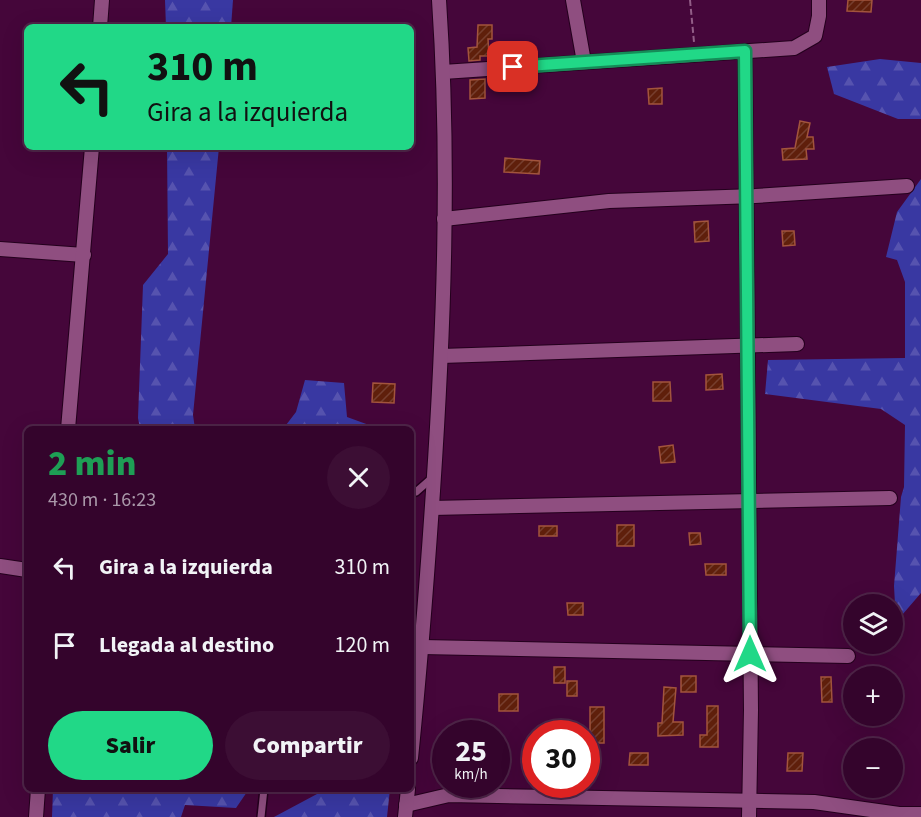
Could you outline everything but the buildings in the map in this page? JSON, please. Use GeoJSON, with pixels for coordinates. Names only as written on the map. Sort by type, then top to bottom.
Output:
{"type":"FeatureCollection","features":[{"type":"Feature","properties":{"kind":"street"},"geometry":{"type":"LineString","coordinates":[[100,24],[102,0]]}},
{"type":"Feature","properties":{"kind":"street"},"geometry":{"type":"LineString","coordinates":[[414,728],[422,647],[441,356],[444,219],[443,72],[439,0]]}},
{"type":"Feature","properties":{"kind":"street"},"geometry":{"type":"LineString","coordinates":[[573,0],[584,62]]}},
{"type":"Feature","properties":{"kind":"street"},"geometry":{"type":"LineString","coordinates":[[443,72],[794,48],[814,36],[819,16],[819,0]]}},
{"type":"Feature","properties":{"kind":"street"},"geometry":{"type":"LineString","coordinates":[[745,51],[750,654],[749,817]]}},
{"type":"Feature","properties":{"kind":"street"},"geometry":{"type":"LineString","coordinates":[[68,426],[92,150]]}},
{"type":"Feature","properties":{"kind":"street"},"geometry":{"type":"LineString","coordinates":[[444,219],[609,201],[746,196],[907,186]]}},
{"type":"Feature","properties":{"kind":"street"},"geometry":{"type":"LineString","coordinates":[[0,249],[84,255]]}},
{"type":"Feature","properties":{"kind":"street"},"geometry":{"type":"LineString","coordinates":[[441,356],[797,344]]}},
{"type":"Feature","properties":{"kind":"street"},"geometry":{"type":"LineString","coordinates":[[432,508],[890,498]]}},
{"type":"Feature","properties":{"kind":"street"},"geometry":{"type":"LineString","coordinates":[[0,566],[24,570]]}},
{"type":"Feature","properties":{"kind":"street"},"geometry":{"type":"LineString","coordinates":[[422,647],[848,656]]}},
{"type":"Feature","properties":{"kind":"street"},"geometry":{"type":"LineString","coordinates":[[36,817],[38,792]]}},
{"type":"Feature","properties":{"kind":"street"},"geometry":{"type":"LineString","coordinates":[[408,792],[405,811],[449,795],[814,802],[899,814],[921,814]]}},
{"type":"Feature","properties":{"kind":"lane"},"geometry":{"type":"LineString","coordinates":[[414,492],[434,477]]}},
{"type":"Feature","properties":{"kind":"lane"},"geometry":{"type":"LineString","coordinates":[[261,817],[264,792]]}},
{"type":"Feature","properties":{"kind":"path"},"geometry":{"type":"LineString","coordinates":[[690,0],[695,54]]}},
{"type":"Feature","properties":{"kind":"green space"},"geometry":{"type":"Polygon","coordinates":[[[165,0],[233,0],[231,24],[166,24],[165,0]]]}},
{"type":"Feature","properties":{"kind":"green space"},"geometry":{"type":"Polygon","coordinates":[[[880,59],[921,63],[921,119],[898,119],[834,94],[827,67],[880,59]]]}},
{"type":"Feature","properties":{"kind":"green space"},"geometry":{"type":"Polygon","coordinates":[[[167,150],[219,150],[193,415],[195,426],[139,426],[143,285],[168,254],[167,150]]]}},
{"type":"Feature","properties":{"kind":"green space"},"geometry":{"type":"Polygon","coordinates":[[[921,179],[921,593],[903,614],[903,594],[894,594],[894,586],[901,497],[904,487],[905,425],[881,409],[765,394],[768,360],[905,358],[905,282],[897,260],[886,257],[897,212],[921,179]]]}},
{"type":"Feature","properties":{"kind":"green space"},"geometry":{"type":"Polygon","coordinates":[[[305,380],[344,383],[347,417],[372,426],[285,426],[296,412],[305,380]]]}},
{"type":"Feature","properties":{"kind":"green space"},"geometry":{"type":"Polygon","coordinates":[[[53,792],[247,792],[236,808],[185,805],[181,817],[52,817],[53,792]]]}},
{"type":"Feature","properties":{"kind":"green space"},"geometry":{"type":"Polygon","coordinates":[[[317,792],[390,792],[387,817],[274,817],[317,792]]]}},
{"type":"Feature","properties":{"kind":"route"},"geometry":{"type":"LineString","coordinates":[[513,67],[745,51],[750,654]]}}]}
